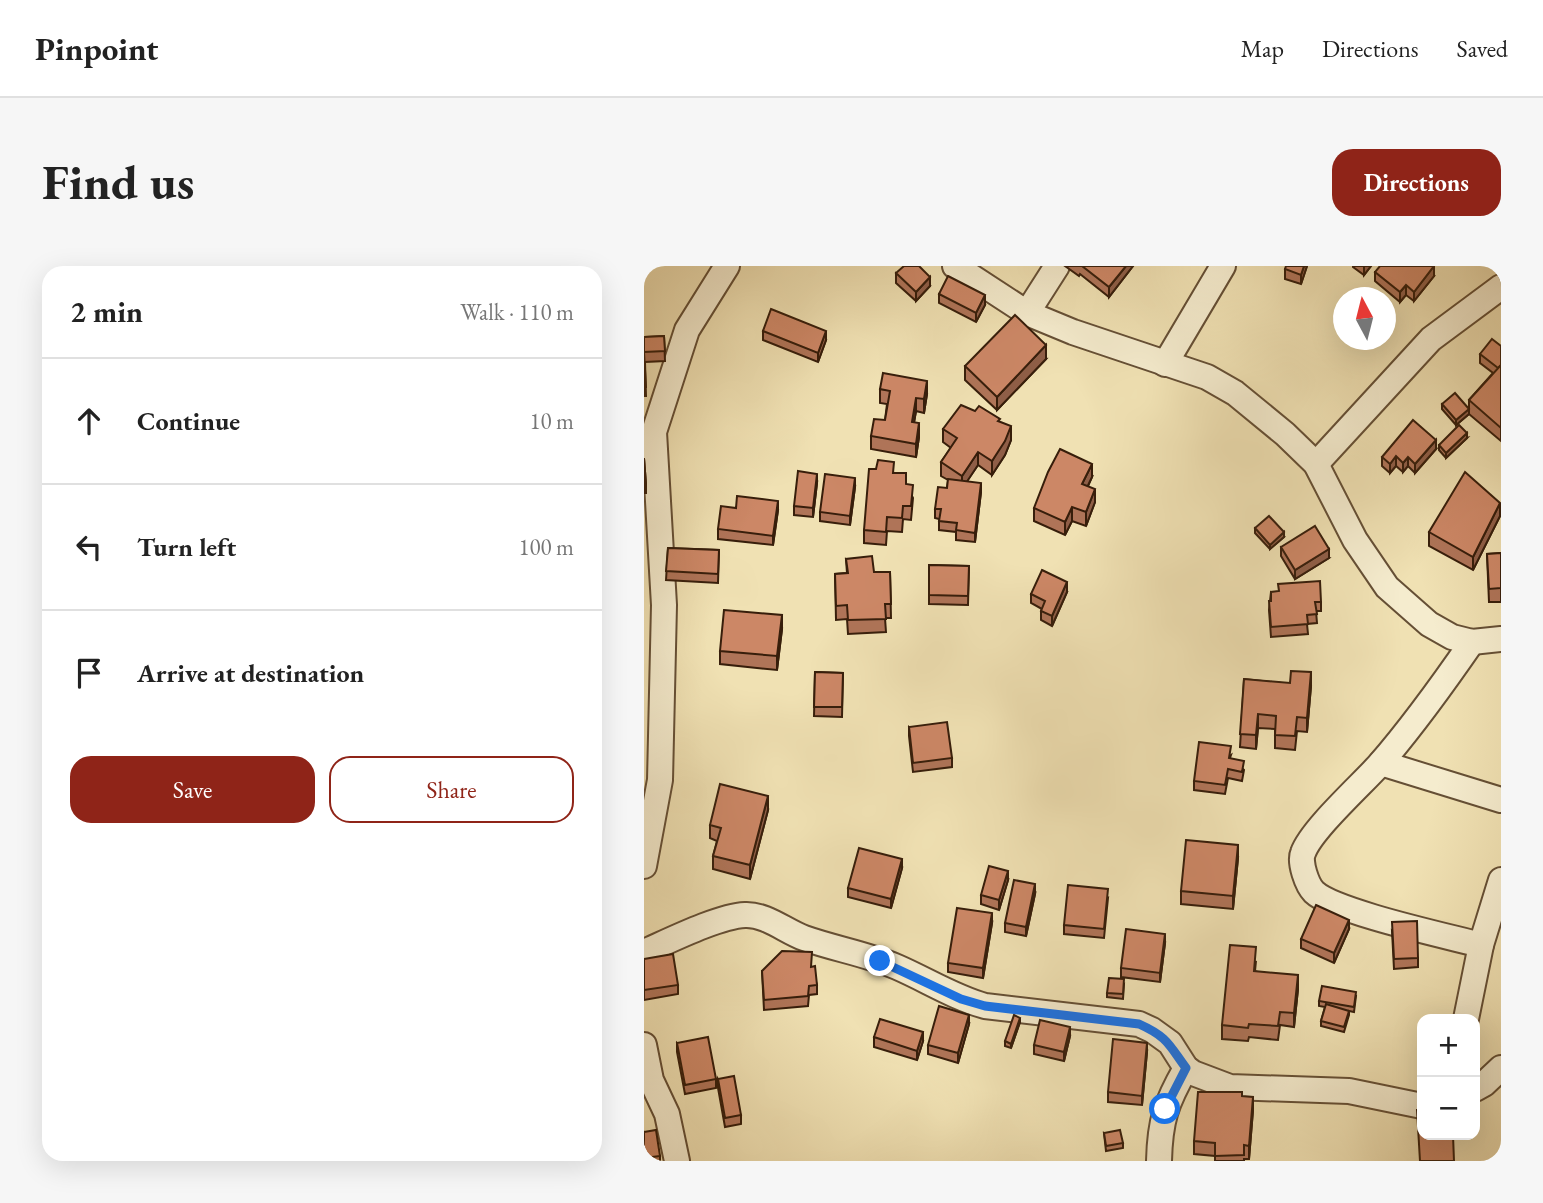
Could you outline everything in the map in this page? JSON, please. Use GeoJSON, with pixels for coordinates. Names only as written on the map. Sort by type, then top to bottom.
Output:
{"type":"FeatureCollection","features":[{"type":"Feature","properties":{"kind":"street"},"geometry":{"type":"LineString","coordinates":[[644,866],[660,780],[664,605],[649,433],[675,333],[727,266]]}},
{"type":"Feature","properties":{"kind":"street"},"geometry":{"type":"LineString","coordinates":[[955,266],[1027,313],[1207,377],[1235,393],[1285,433],[1316,464],[1355,540],[1387,587],[1429,624],[1452,637],[1472,642],[1501,639]]}},
{"type":"Feature","properties":{"kind":"street"},"geometry":{"type":"LineString","coordinates":[[1027,313],[1057,266]]}},
{"type":"Feature","properties":{"kind":"street"},"geometry":{"type":"LineString","coordinates":[[1165,364],[1223,266]]}},
{"type":"Feature","properties":{"kind":"street"},"geometry":{"type":"LineString","coordinates":[[1316,464],[1431,339],[1501,287]]}},
{"type":"Feature","properties":{"kind":"street"},"geometry":{"type":"LineString","coordinates":[[1472,642],[1381,763],[1304,849],[1301,857],[1312,890],[1354,911],[1481,945]]}},
{"type":"Feature","properties":{"kind":"street"},"geometry":{"type":"LineString","coordinates":[[1381,763],[1501,800]]}},
{"type":"Feature","properties":{"kind":"street"},"geometry":{"type":"LineString","coordinates":[[1467,1014],[1481,945],[1501,880]]}},
{"type":"Feature","properties":{"kind":"street"},"geometry":{"type":"LineString","coordinates":[[644,952],[686,933],[743,915],[754,916],[803,938],[880,961],[961,999],[985,1006],[1139,1024],[1170,1043],[1186,1068],[1201,1077],[1230,1087],[1349,1091],[1417,1105]]}},
{"type":"Feature","properties":{"kind":"street"},"geometry":{"type":"LineString","coordinates":[[644,1045],[651,1080],[667,1114],[677,1161]]}},
{"type":"Feature","properties":{"kind":"street"},"geometry":{"type":"LineString","coordinates":[[1159,1161],[1160,1132],[1165,1109],[1186,1068]]}},
{"type":"Feature","properties":{"kind":"street"},"geometry":{"type":"LineString","coordinates":[[1480,1086],[1501,1068]]}},
{"type":"Feature","properties":{"kind":"building"},"geometry":{"type":"Polygon","coordinates":[[[904,266],[919,266],[930,277],[916,292],[896,273],[904,266]]]}},
{"type":"Feature","properties":{"kind":"building"},"geometry":{"type":"Polygon","coordinates":[[[1082,266],[1126,266],[1109,287],[1082,266]]]}},
{"type":"Feature","properties":{"kind":"building"},"geometry":{"type":"Polygon","coordinates":[[[1286,266],[1304,266],[1301,275],[1285,269],[1286,266]]]}},
{"type":"Feature","properties":{"kind":"building"},"geometry":{"type":"Polygon","coordinates":[[[1380,266],[1434,266],[1414,292],[1406,285],[1400,292],[1375,272],[1380,266]]]}},
{"type":"Feature","properties":{"kind":"building"},"geometry":{"type":"Polygon","coordinates":[[[948,276],[985,295],[976,313],[939,294],[948,276]]]}},
{"type":"Feature","properties":{"kind":"building"},"geometry":{"type":"Polygon","coordinates":[[[771,309],[826,331],[818,353],[763,331],[771,309]]]}},
{"type":"Feature","properties":{"kind":"building"},"geometry":{"type":"Polygon","coordinates":[[[1015,315],[1046,345],[997,397],[965,366],[1015,315]]]}},
{"type":"Feature","properties":{"kind":"building"},"geometry":{"type":"Polygon","coordinates":[[[664,336],[665,351],[644,352],[644,337],[664,336]]]}},
{"type":"Feature","properties":{"kind":"building"},"geometry":{"type":"Polygon","coordinates":[[[1492,339],[1501,346],[1501,365],[1498,368],[1480,354],[1492,339]]]}},
{"type":"Feature","properties":{"kind":"building"},"geometry":{"type":"Polygon","coordinates":[[[644,352],[646,387],[644,387],[644,352]]]}},
{"type":"Feature","properties":{"kind":"building"},"geometry":{"type":"Polygon","coordinates":[[[1501,365],[1501,428],[1469,400],[1501,365]]]}},
{"type":"Feature","properties":{"kind":"building"},"geometry":{"type":"Polygon","coordinates":[[[883,373],[927,381],[924,399],[916,398],[912,422],[919,423],[916,444],[871,436],[874,419],[885,420],[890,391],[880,389],[883,373]]]}},
{"type":"Feature","properties":{"kind":"building"},"geometry":{"type":"Polygon","coordinates":[[[1455,393],[1469,409],[1456,420],[1442,404],[1455,393]]]}},
{"type":"Feature","properties":{"kind":"building"},"geometry":{"type":"Polygon","coordinates":[[[961,405],[975,411],[979,406],[1000,419],[998,421],[1011,426],[992,461],[978,452],[962,476],[941,462],[957,438],[943,429],[961,405]]]}},
{"type":"Feature","properties":{"kind":"building"},"geometry":{"type":"Polygon","coordinates":[[[1413,420],[1436,440],[1415,464],[1408,457],[1403,463],[1396,456],[1390,464],[1382,457],[1413,420]]]}},
{"type":"Feature","properties":{"kind":"building"},"geometry":{"type":"Polygon","coordinates":[[[1459,425],[1467,433],[1446,453],[1439,445],[1459,425]]]}},
{"type":"Feature","properties":{"kind":"building"},"geometry":{"type":"Polygon","coordinates":[[[1060,449],[1092,464],[1082,484],[1095,489],[1086,512],[1072,507],[1065,522],[1034,508],[1060,449]]]}},
{"type":"Feature","properties":{"kind":"building"},"geometry":{"type":"Polygon","coordinates":[[[878,460],[894,462],[893,473],[906,473],[906,484],[913,485],[911,506],[903,506],[902,518],[887,517],[886,532],[864,530],[869,469],[876,469],[878,460]]]}},
{"type":"Feature","properties":{"kind":"building"},"geometry":{"type":"Polygon","coordinates":[[[798,471],[817,474],[813,508],[794,506],[798,471]]]}},
{"type":"Feature","properties":{"kind":"building"},"geometry":{"type":"Polygon","coordinates":[[[1465,472],[1500,503],[1473,557],[1429,532],[1465,472]]]}},
{"type":"Feature","properties":{"kind":"building"},"geometry":{"type":"Polygon","coordinates":[[[825,474],[855,478],[850,516],[820,512],[825,474]]]}},
{"type":"Feature","properties":{"kind":"building"},"geometry":{"type":"Polygon","coordinates":[[[948,479],[981,483],[975,533],[956,530],[957,523],[939,521],[941,509],[935,509],[938,487],[947,488],[948,479]]]}},
{"type":"Feature","properties":{"kind":"building"},"geometry":{"type":"Polygon","coordinates":[[[737,496],[778,501],[773,536],[718,529],[721,506],[736,508],[737,496]]]}},
{"type":"Feature","properties":{"kind":"building"},"geometry":{"type":"Polygon","coordinates":[[[1269,516],[1284,532],[1270,545],[1255,528],[1269,516]]]}},
{"type":"Feature","properties":{"kind":"building"},"geometry":{"type":"Polygon","coordinates":[[[1315,526],[1329,549],[1295,570],[1281,547],[1315,526]]]}},
{"type":"Feature","properties":{"kind":"building"},"geometry":{"type":"Polygon","coordinates":[[[668,548],[719,550],[718,574],[666,571],[668,548]]]}},
{"type":"Feature","properties":{"kind":"building"},"geometry":{"type":"Polygon","coordinates":[[[1501,553],[1501,588],[1489,589],[1487,554],[1501,553]]]}},
{"type":"Feature","properties":{"kind":"building"},"geometry":{"type":"Polygon","coordinates":[[[872,556],[874,572],[890,572],[891,604],[885,604],[886,619],[848,620],[847,605],[836,606],[835,574],[848,573],[846,559],[872,556]]]}},
{"type":"Feature","properties":{"kind":"building"},"geometry":{"type":"Polygon","coordinates":[[[929,565],[969,566],[968,596],[929,595],[929,565]]]}},
{"type":"Feature","properties":{"kind":"building"},"geometry":{"type":"Polygon","coordinates":[[[1042,570],[1067,582],[1052,616],[1041,611],[1045,601],[1031,594],[1042,570]]]}},
{"type":"Feature","properties":{"kind":"building"},"geometry":{"type":"Polygon","coordinates":[[[1320,581],[1321,602],[1315,602],[1317,614],[1307,615],[1308,624],[1271,627],[1269,601],[1271,592],[1279,591],[1278,584],[1320,581]]]}},
{"type":"Feature","properties":{"kind":"building"},"geometry":{"type":"Polygon","coordinates":[[[724,610],[782,615],[777,656],[720,651],[724,610]]]}},
{"type":"Feature","properties":{"kind":"building"},"geometry":{"type":"Polygon","coordinates":[[[1291,671],[1311,672],[1307,718],[1297,717],[1295,736],[1275,735],[1276,716],[1258,714],[1256,735],[1240,734],[1244,679],[1290,683],[1291,671]]]}},
{"type":"Feature","properties":{"kind":"building"},"geometry":{"type":"Polygon","coordinates":[[[815,672],[843,673],[842,707],[814,707],[815,672]]]}},
{"type":"Feature","properties":{"kind":"building"},"geometry":{"type":"Polygon","coordinates":[[[947,722],[952,758],[913,763],[909,727],[947,722]]]}},
{"type":"Feature","properties":{"kind":"building"},"geometry":{"type":"Polygon","coordinates":[[[1199,742],[1231,746],[1229,758],[1244,761],[1242,772],[1228,769],[1225,785],[1194,781],[1199,742]]]}},
{"type":"Feature","properties":{"kind":"building"},"geometry":{"type":"Polygon","coordinates":[[[720,784],[768,796],[750,865],[713,856],[721,828],[710,825],[720,784]]]}},
{"type":"Feature","properties":{"kind":"building"},"geometry":{"type":"Polygon","coordinates":[[[1186,840],[1238,845],[1233,896],[1181,891],[1186,840]]]}},
{"type":"Feature","properties":{"kind":"building"},"geometry":{"type":"Polygon","coordinates":[[[859,848],[902,859],[891,899],[848,888],[859,848]]]}},
{"type":"Feature","properties":{"kind":"building"},"geometry":{"type":"Polygon","coordinates":[[[989,866],[1008,871],[999,900],[981,895],[989,866]]]}},
{"type":"Feature","properties":{"kind":"building"},"geometry":{"type":"Polygon","coordinates":[[[1014,880],[1035,884],[1026,927],[1005,923],[1014,880]]]}},
{"type":"Feature","properties":{"kind":"building"},"geometry":{"type":"Polygon","coordinates":[[[1068,885],[1108,889],[1104,929],[1064,925],[1068,885]]]}},
{"type":"Feature","properties":{"kind":"building"},"geometry":{"type":"Polygon","coordinates":[[[1316,905],[1349,920],[1334,953],[1301,939],[1316,905]]]}},
{"type":"Feature","properties":{"kind":"building"},"geometry":{"type":"Polygon","coordinates":[[[957,908],[992,913],[983,968],[948,963],[957,908]]]}},
{"type":"Feature","properties":{"kind":"building"},"geometry":{"type":"Polygon","coordinates":[[[1417,921],[1418,958],[1394,959],[1392,922],[1417,921]]]}},
{"type":"Feature","properties":{"kind":"building"},"geometry":{"type":"Polygon","coordinates":[[[1126,929],[1165,934],[1160,973],[1121,968],[1126,929]]]}},
{"type":"Feature","properties":{"kind":"building"},"geometry":{"type":"Polygon","coordinates":[[[1230,945],[1256,947],[1254,971],[1298,975],[1294,1013],[1280,1012],[1278,1026],[1249,1024],[1248,1028],[1222,1025],[1230,945]]]}},
{"type":"Feature","properties":{"kind":"building"},"geometry":{"type":"Polygon","coordinates":[[[782,951],[812,952],[811,967],[815,966],[817,985],[809,986],[808,996],[764,1000],[762,971],[782,951]]]}},
{"type":"Feature","properties":{"kind":"building"},"geometry":{"type":"Polygon","coordinates":[[[673,954],[678,985],[644,990],[644,959],[673,954]]]}},
{"type":"Feature","properties":{"kind":"building"},"geometry":{"type":"Polygon","coordinates":[[[1109,978],[1124,979],[1123,994],[1107,993],[1109,978]]]}},
{"type":"Feature","properties":{"kind":"building"},"geometry":{"type":"Polygon","coordinates":[[[1322,986],[1356,992],[1354,1007],[1319,1001],[1322,986]]]}},
{"type":"Feature","properties":{"kind":"building"},"geometry":{"type":"Polygon","coordinates":[[[1326,1004],[1349,1011],[1344,1027],[1321,1021],[1326,1004]]]}},
{"type":"Feature","properties":{"kind":"building"},"geometry":{"type":"Polygon","coordinates":[[[939,1006],[969,1015],[958,1053],[928,1045],[939,1006]]]}},
{"type":"Feature","properties":{"kind":"building"},"geometry":{"type":"Polygon","coordinates":[[[1014,1015],[1020,1018],[1011,1044],[1005,1041],[1014,1015]]]}},
{"type":"Feature","properties":{"kind":"building"},"geometry":{"type":"Polygon","coordinates":[[[880,1019],[923,1032],[917,1051],[874,1037],[880,1019]]]}},
{"type":"Feature","properties":{"kind":"building"},"geometry":{"type":"Polygon","coordinates":[[[1040,1020],[1070,1027],[1064,1052],[1034,1045],[1040,1020]]]}},
{"type":"Feature","properties":{"kind":"building"},"geometry":{"type":"Polygon","coordinates":[[[708,1037],[716,1079],[685,1085],[677,1043],[708,1037]]]}},
{"type":"Feature","properties":{"kind":"building"},"geometry":{"type":"Polygon","coordinates":[[[1113,1039],[1147,1043],[1142,1096],[1108,1092],[1113,1039]]]}},
{"type":"Feature","properties":{"kind":"building"},"geometry":{"type":"Polygon","coordinates":[[[734,1076],[741,1115],[725,1118],[718,1079],[734,1076]]]}},
{"type":"Feature","properties":{"kind":"building"},"geometry":{"type":"Polygon","coordinates":[[[1198,1092],[1242,1092],[1242,1096],[1253,1097],[1249,1146],[1244,1145],[1244,1155],[1215,1156],[1215,1143],[1194,1141],[1198,1092]]]}},
{"type":"Feature","properties":{"kind":"building"},"geometry":{"type":"Polygon","coordinates":[[[656,1130],[660,1156],[645,1158],[644,1161],[644,1132],[656,1130]]]}},
{"type":"Feature","properties":{"kind":"building"},"geometry":{"type":"Polygon","coordinates":[[[1120,1130],[1123,1143],[1106,1146],[1104,1133],[1120,1130]]]}},
{"type":"Feature","properties":{"kind":"building"},"geometry":{"type":"Polygon","coordinates":[[[1419,1140],[1453,1140],[1454,1161],[1420,1161],[1419,1140]]]}},
{"type":"Feature","properties":{"kind":"route"},"geometry":{"type":"LineString","coordinates":[[880,961],[961,999],[985,1006],[1139,1024],[1152,1030],[1170,1043],[1186,1068],[1165,1109]]}}]}
